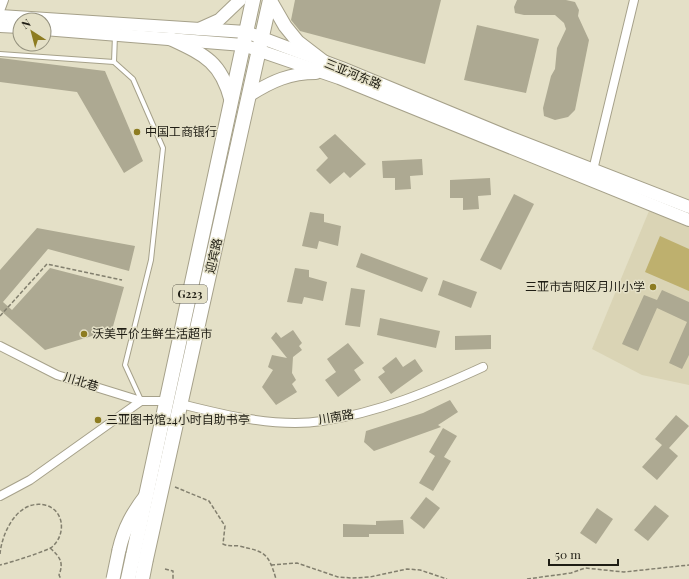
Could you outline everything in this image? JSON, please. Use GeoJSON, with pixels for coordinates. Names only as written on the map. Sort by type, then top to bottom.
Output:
{"type":"FeatureCollection","features":[{"type":"Feature","properties":{"kind":"highway","name":"迎宾路"},"geometry":{"type":"LineString","coordinates":[[140,558],[147,494],[253,0]]}},
{"type":"Feature","properties":{"kind":"highway","name":"迎宾路"},"geometry":{"type":"LineString","coordinates":[[140,558],[163,483],[270,0]]}},
{"type":"Feature","properties":{"kind":"highway","name":"G223"},"geometry":{"type":"LineString","coordinates":[[128,579],[140,558]]}},
{"type":"Feature","properties":{"kind":"highway","name":"G223"},"geometry":{"type":"LineString","coordinates":[[140,558],[142,579]]}},
{"type":"Feature","properties":{"kind":"main road"},"geometry":{"type":"LineString","coordinates":[[197,30],[219,20],[240,0]]}},
{"type":"Feature","properties":{"kind":"main road"},"geometry":{"type":"LineString","coordinates":[[270,0],[285,26],[298,42],[325,68]]}},
{"type":"Feature","properties":{"kind":"main road","name":"三亚河东路"},"geometry":{"type":"LineString","coordinates":[[0,16],[197,30],[244,39],[325,68],[689,207]]}},
{"type":"Feature","properties":{"kind":"main road"},"geometry":{"type":"LineString","coordinates":[[0,26],[12,27]]}},
{"type":"Feature","properties":{"kind":"main road","name":"三亚河东路"},"geometry":{"type":"LineString","coordinates":[[52,30],[171,39],[244,39]]}},
{"type":"Feature","properties":{"kind":"main road"},"geometry":{"type":"LineString","coordinates":[[171,39],[200,53],[211,61],[227,83],[232,100]]}},
{"type":"Feature","properties":{"kind":"main road"},"geometry":{"type":"LineString","coordinates":[[250,95],[270,82],[285,76],[325,68]]}},
{"type":"Feature","properties":{"kind":"main road","name":"三亚河东路"},"geometry":{"type":"LineString","coordinates":[[325,68],[689,220]]}},
{"type":"Feature","properties":{"kind":"main road"},"geometry":{"type":"LineString","coordinates":[[113,579],[122,533],[147,494]]}},
{"type":"Feature","properties":{"kind":"street"},"geometry":{"type":"LineString","coordinates":[[0,11],[4,0]]}},
{"type":"Feature","properties":{"kind":"street"},"geometry":{"type":"LineString","coordinates":[[593,170],[634,0]]}},
{"type":"Feature","properties":{"kind":"street","name":"川北巷"},"geometry":{"type":"LineString","coordinates":[[0,346],[57,375],[141,401],[167,401]]}},
{"type":"Feature","properties":{"kind":"street","name":"川南路"},"geometry":{"type":"LineString","coordinates":[[181,404],[223,415],[276,422],[321,421],[363,413],[414,395],[484,367]]}},
{"type":"Feature","properties":{"kind":"street"},"geometry":{"type":"LineString","coordinates":[[0,496],[30,480],[141,401]]}},
{"type":"Feature","properties":{"kind":"lane"},"geometry":{"type":"LineString","coordinates":[[114,62],[115,35]]}},
{"type":"Feature","properties":{"kind":"lane"},"geometry":{"type":"LineString","coordinates":[[0,54],[114,62],[133,80],[163,148],[151,260],[125,365],[141,401]]}},
{"type":"Feature","properties":{"kind":"path"},"geometry":{"type":"LineString","coordinates":[[0,316],[47,264],[122,280]]}},
{"type":"Feature","properties":{"kind":"path"},"geometry":{"type":"LineString","coordinates":[[163,483],[200,496],[209,501],[225,526],[223,544],[227,546],[238,546],[257,550],[264,554],[271,565],[276,579]]}},
{"type":"Feature","properties":{"kind":"path"},"geometry":{"type":"LineString","coordinates":[[0,554],[3,538],[15,516],[34,505],[45,505],[51,508],[60,518],[63,527],[59,538],[50,548],[0,565]]}},
{"type":"Feature","properties":{"kind":"path"},"geometry":{"type":"LineString","coordinates":[[50,548],[60,557],[62,567],[59,575],[61,579]]}},
{"type":"Feature","properties":{"kind":"path"},"geometry":{"type":"LineString","coordinates":[[271,565],[297,563],[338,577],[352,578],[370,577],[407,569],[420,570],[447,579]]}},
{"type":"Feature","properties":{"kind":"path"},"geometry":{"type":"LineString","coordinates":[[527,579],[571,573],[578,569],[613,570],[624,572],[689,566]]}},
{"type":"Feature","properties":{"kind":"path"},"geometry":{"type":"LineString","coordinates":[[165,569],[173,571],[173,579]]}},
{"type":"Feature","properties":{"kind":"shaded area","name":"三亚市吉阳区月川小学"},"geometry":{"type":"Polygon","coordinates":[[[649,211],[689,226],[689,385],[642,375],[592,349],[649,211]]]}},
{"type":"Feature","properties":{"kind":"shaded area"},"geometry":{"type":"Polygon","coordinates":[[[660,236],[689,249],[689,291],[645,272],[660,236]]]}},
{"type":"Feature","properties":{"kind":"building"},"geometry":{"type":"Polygon","coordinates":[[[295,0],[441,0],[425,64],[300,31],[291,20],[295,0]]]}},
{"type":"Feature","properties":{"kind":"building"},"geometry":{"type":"Polygon","coordinates":[[[517,0],[566,0],[575,2],[579,10],[578,16],[589,40],[575,110],[568,117],[555,120],[544,116],[543,108],[551,76],[555,69],[557,48],[566,29],[564,23],[555,15],[524,15],[515,13],[514,7],[517,0]]]}},
{"type":"Feature","properties":{"kind":"building"},"geometry":{"type":"Polygon","coordinates":[[[477,25],[539,39],[526,93],[464,80],[477,25]]]}},
{"type":"Feature","properties":{"kind":"building"},"geometry":{"type":"Polygon","coordinates":[[[0,58],[105,71],[143,161],[124,173],[77,92],[0,82],[0,58]]]}},
{"type":"Feature","properties":{"kind":"building"},"geometry":{"type":"Polygon","coordinates":[[[335,134],[366,164],[350,178],[344,172],[330,184],[316,170],[328,158],[319,147],[335,134]]]}},
{"type":"Feature","properties":{"kind":"building"},"geometry":{"type":"Polygon","coordinates":[[[422,159],[423,175],[410,176],[411,189],[395,190],[395,178],[383,178],[382,161],[422,159]]]}},
{"type":"Feature","properties":{"kind":"building"},"geometry":{"type":"Polygon","coordinates":[[[490,178],[491,195],[478,196],[479,209],[463,210],[463,198],[450,198],[450,180],[490,178]]]}},
{"type":"Feature","properties":{"kind":"building"},"geometry":{"type":"Polygon","coordinates":[[[514,194],[534,204],[501,270],[480,260],[514,194]]]}},
{"type":"Feature","properties":{"kind":"building"},"geometry":{"type":"Polygon","coordinates":[[[310,212],[324,214],[324,222],[341,226],[338,246],[319,241],[317,249],[302,246],[310,212]]]}},
{"type":"Feature","properties":{"kind":"building"},"geometry":{"type":"Polygon","coordinates":[[[37,228],[135,246],[129,271],[48,249],[3,302],[12,310],[50,268],[124,287],[112,330],[45,350],[0,310],[0,270],[37,228]]]}},
{"type":"Feature","properties":{"kind":"building"},"geometry":{"type":"Polygon","coordinates":[[[361,253],[428,278],[422,292],[356,267],[361,253]]]}},
{"type":"Feature","properties":{"kind":"building"},"geometry":{"type":"Polygon","coordinates":[[[295,268],[309,270],[309,277],[327,282],[323,301],[304,297],[302,304],[287,302],[295,268]]]}},
{"type":"Feature","properties":{"kind":"building"},"geometry":{"type":"Polygon","coordinates":[[[443,280],[477,292],[471,308],[438,295],[443,280]]]}},
{"type":"Feature","properties":{"kind":"building"},"geometry":{"type":"Polygon","coordinates":[[[351,288],[365,290],[360,327],[345,325],[351,288]]]}},
{"type":"Feature","properties":{"kind":"building"},"geometry":{"type":"Polygon","coordinates":[[[662,290],[689,302],[689,355],[682,369],[669,363],[687,322],[657,308],[638,351],[622,344],[644,295],[657,300],[662,290]]]}},
{"type":"Feature","properties":{"kind":"building"},"geometry":{"type":"Polygon","coordinates":[[[380,318],[440,331],[436,348],[377,335],[380,318]]]}},
{"type":"Feature","properties":{"kind":"building"},"geometry":{"type":"Polygon","coordinates":[[[293,330],[302,343],[299,346],[302,350],[293,357],[292,373],[296,380],[292,384],[297,392],[276,405],[262,387],[273,370],[268,367],[272,355],[287,358],[271,338],[276,332],[281,338],[293,330]]]}},
{"type":"Feature","properties":{"kind":"building"},"geometry":{"type":"Polygon","coordinates":[[[491,335],[491,349],[455,350],[455,336],[491,335]]]}},
{"type":"Feature","properties":{"kind":"building"},"geometry":{"type":"Polygon","coordinates":[[[348,343],[364,363],[354,370],[361,380],[338,397],[325,380],[336,372],[327,359],[348,343]]]}},
{"type":"Feature","properties":{"kind":"building"},"geometry":{"type":"Polygon","coordinates":[[[396,357],[403,367],[415,359],[423,371],[391,394],[378,377],[385,372],[382,368],[396,357]]]}},
{"type":"Feature","properties":{"kind":"building"},"geometry":{"type":"Polygon","coordinates":[[[450,400],[458,412],[438,425],[441,427],[374,451],[364,442],[366,431],[423,413],[450,400]]]}},
{"type":"Feature","properties":{"kind":"building"},"geometry":{"type":"Polygon","coordinates":[[[676,415],[689,426],[669,448],[678,456],[657,480],[642,467],[662,445],[655,439],[676,415]]]}},
{"type":"Feature","properties":{"kind":"building"},"geometry":{"type":"Polygon","coordinates":[[[443,428],[457,436],[444,457],[451,461],[433,491],[419,483],[435,456],[429,452],[443,428]]]}},
{"type":"Feature","properties":{"kind":"building"},"geometry":{"type":"Polygon","coordinates":[[[426,497],[440,508],[424,529],[410,518],[426,497]]]}},
{"type":"Feature","properties":{"kind":"building"},"geometry":{"type":"Polygon","coordinates":[[[655,505],[669,516],[648,541],[634,530],[655,505]]]}},
{"type":"Feature","properties":{"kind":"building"},"geometry":{"type":"Polygon","coordinates":[[[597,508],[613,519],[596,544],[580,533],[597,508]]]}},
{"type":"Feature","properties":{"kind":"building"},"geometry":{"type":"Polygon","coordinates":[[[403,520],[404,534],[369,534],[369,537],[343,537],[343,524],[376,525],[376,521],[403,520]]]}},
{"type":"Feature","properties":{"kind":"place","name":"中国工商银行"},"geometry":{"type":"Point","coordinates":[137,132]}},
{"type":"Feature","properties":{"kind":"place","name":"三亚市吉阳区月川小学"},"geometry":{"type":"Point","coordinates":[653,287]}},
{"type":"Feature","properties":{"kind":"place","name":"沃美平价生鲜生活超市"},"geometry":{"type":"Point","coordinates":[84,334]}},
{"type":"Feature","properties":{"kind":"place","name":"三亚图书馆24小时自助书亭"},"geometry":{"type":"Point","coordinates":[98,420]}}]}
